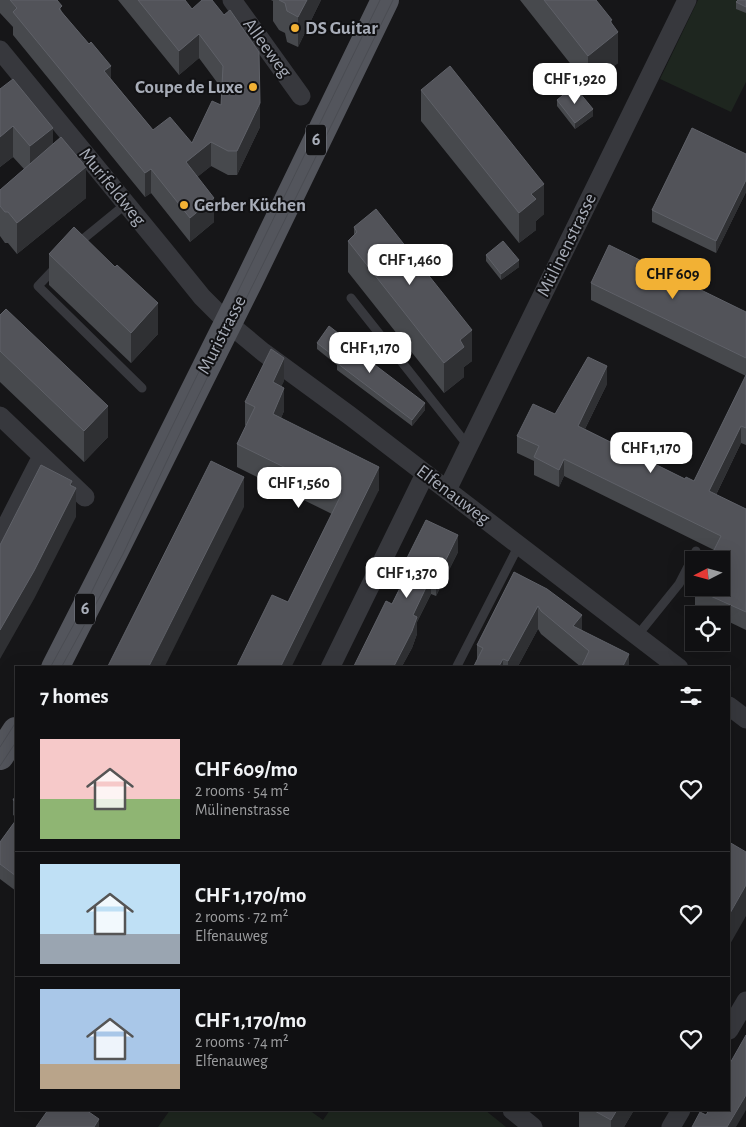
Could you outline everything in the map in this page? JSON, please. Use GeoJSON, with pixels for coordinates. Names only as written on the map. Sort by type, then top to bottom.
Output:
{"type":"FeatureCollection","features":[{"type":"Feature","properties":{"kind":"main road","name":"Muristrasse"},"geometry":{"type":"LineString","coordinates":[[56,666],[228,322],[385,0]]}},
{"type":"Feature","properties":{"kind":"main road"},"geometry":{"type":"LineString","coordinates":[[0,756],[15,733]]}},
{"type":"Feature","properties":{"kind":"street","name":"Alleeweg"},"geometry":{"type":"LineString","coordinates":[[232,0],[301,96]]}},
{"type":"Feature","properties":{"kind":"street","name":"Mülinenstrasse"},"geometry":{"type":"LineString","coordinates":[[448,490],[687,0]]}},
{"type":"Feature","properties":{"kind":"street","name":"Murifeldweg"},"geometry":{"type":"LineString","coordinates":[[0,50],[24,89],[74,150],[126,204],[202,297],[228,322]]}},
{"type":"Feature","properties":{"kind":"street","name":"Elfenauweg"},"geometry":{"type":"LineString","coordinates":[[228,322],[263,352],[448,490],[676,666]]}},
{"type":"Feature","properties":{"kind":"street"},"geometry":{"type":"LineString","coordinates":[[0,416],[85,497]]}},
{"type":"Feature","properties":{"kind":"street"},"geometry":{"type":"LineString","coordinates":[[0,538],[42,456]]}},
{"type":"Feature","properties":{"kind":"street"},"geometry":{"type":"LineString","coordinates":[[331,666],[425,474]]}},
{"type":"Feature","properties":{"kind":"street"},"geometry":{"type":"LineString","coordinates":[[730,707],[746,719]]}},
{"type":"Feature","properties":{"kind":"street"},"geometry":{"type":"LineString","coordinates":[[730,1029],[744,1011]]}},
{"type":"Feature","properties":{"kind":"street"},"geometry":{"type":"LineString","coordinates":[[513,1111],[533,1127]]}},
{"type":"Feature","properties":{"kind":"street"},"geometry":{"type":"LineString","coordinates":[[671,1127],[680,1111]]}},
{"type":"Feature","properties":{"kind":"lane"},"geometry":{"type":"LineString","coordinates":[[73,248],[126,204]]}},
{"type":"Feature","properties":{"kind":"lane"},"geometry":{"type":"LineString","coordinates":[[61,261],[38,286],[142,388]]}},
{"type":"Feature","properties":{"kind":"lane"},"geometry":{"type":"LineString","coordinates":[[351,298],[469,447]]}},
{"type":"Feature","properties":{"kind":"lane"},"geometry":{"type":"LineString","coordinates":[[457,666],[519,545]]}},
{"type":"Feature","properties":{"kind":"lane"},"geometry":{"type":"LineString","coordinates":[[637,636],[680,584],[685,574]]}},
{"type":"Feature","properties":{"kind":"shaded area"},"geometry":{"type":"Polygon","coordinates":[[[698,0],[741,0],[746,13],[746,82],[731,112],[660,79],[698,0]]]}},
{"type":"Feature","properties":{"kind":"shaded area"},"geometry":{"type":"Polygon","coordinates":[[[169,1111],[310,1111],[323,1120],[329,1111],[486,1111],[506,1127],[158,1127],[169,1111]]]}},
{"type":"Feature","properties":{"kind":"building"},"geometry":{"type":"Polygon","coordinates":[[[10,0],[57,0],[62,6],[59,9],[111,66],[104,71],[153,130],[170,117],[192,143],[212,101],[221,105],[223,66],[199,34],[179,51],[138,0],[185,0],[192,9],[202,0],[212,0],[224,15],[230,10],[259,52],[260,103],[237,151],[228,151],[211,142],[186,162],[214,198],[190,218],[151,169],[145,173],[13,12],[17,8],[10,0]]]}},
{"type":"Feature","properties":{"kind":"building"},"geometry":{"type":"Polygon","coordinates":[[[279,0],[307,0],[298,17],[287,11],[285,3],[279,0]]]}},
{"type":"Feature","properties":{"kind":"building"},"geometry":{"type":"Polygon","coordinates":[[[544,0],[596,0],[612,20],[610,21],[618,32],[588,56],[544,0]]]}},
{"type":"Feature","properties":{"kind":"building"},"geometry":{"type":"Polygon","coordinates":[[[738,0],[746,0],[746,7],[736,2],[738,0]]]}},
{"type":"Feature","properties":{"kind":"building"},"geometry":{"type":"Polygon","coordinates":[[[450,66],[544,184],[531,194],[536,199],[519,213],[421,90],[450,66]]]}},
{"type":"Feature","properties":{"kind":"building"},"geometry":{"type":"Polygon","coordinates":[[[13,79],[53,128],[30,146],[13,126],[0,137],[0,89],[13,79]]]}},
{"type":"Feature","properties":{"kind":"building"},"geometry":{"type":"Polygon","coordinates":[[[574,86],[593,109],[575,123],[557,100],[574,86]]]}},
{"type":"Feature","properties":{"kind":"building"},"geometry":{"type":"Polygon","coordinates":[[[692,128],[746,154],[746,180],[716,241],[652,210],[692,128]]]}},
{"type":"Feature","properties":{"kind":"building"},"geometry":{"type":"Polygon","coordinates":[[[61,137],[86,167],[17,223],[0,206],[0,190],[61,137]]]}},
{"type":"Feature","properties":{"kind":"building"},"geometry":{"type":"Polygon","coordinates":[[[376,209],[472,330],[460,340],[464,347],[444,363],[348,241],[357,232],[354,227],[376,209]]]}},
{"type":"Feature","properties":{"kind":"building"},"geometry":{"type":"Polygon","coordinates":[[[74,227],[115,267],[117,265],[158,303],[131,333],[49,254],[74,227]]]}},
{"type":"Feature","properties":{"kind":"building"},"geometry":{"type":"Polygon","coordinates":[[[503,241],[519,260],[501,274],[486,255],[503,241]]]}},
{"type":"Feature","properties":{"kind":"building"},"geometry":{"type":"Polygon","coordinates":[[[609,245],[746,312],[746,358],[591,283],[609,245]]]}},
{"type":"Feature","properties":{"kind":"building"},"geometry":{"type":"Polygon","coordinates":[[[6,309],[108,406],[84,431],[0,351],[0,315],[6,309]]]}},
{"type":"Feature","properties":{"kind":"building"},"geometry":{"type":"Polygon","coordinates":[[[329,326],[352,344],[350,346],[425,403],[412,420],[337,363],[339,360],[317,343],[329,326]]]}},
{"type":"Feature","properties":{"kind":"building"},"geometry":{"type":"Polygon","coordinates":[[[271,349],[284,358],[273,382],[284,388],[273,414],[379,467],[281,666],[237,666],[272,595],[288,602],[341,495],[237,444],[255,407],[245,402],[271,349]]]}},
{"type":"Feature","properties":{"kind":"building"},"geometry":{"type":"Polygon","coordinates":[[[588,357],[607,366],[578,426],[685,479],[686,477],[694,481],[746,375],[746,428],[741,426],[709,491],[746,509],[746,612],[711,596],[730,596],[730,551],[714,551],[721,536],[564,459],[559,470],[534,457],[539,446],[517,436],[533,404],[555,414],[588,357]]]}},
{"type":"Feature","properties":{"kind":"building"},"geometry":{"type":"Polygon","coordinates":[[[211,461],[244,477],[149,666],[108,666],[211,461]]]}},
{"type":"Feature","properties":{"kind":"building"},"geometry":{"type":"Polygon","coordinates":[[[41,465],[72,481],[70,485],[76,488],[34,571],[0,630],[0,545],[41,465]]]}},
{"type":"Feature","properties":{"kind":"building"},"geometry":{"type":"Polygon","coordinates":[[[426,520],[458,535],[436,580],[431,577],[413,615],[417,617],[412,631],[394,666],[354,666],[386,601],[392,604],[401,586],[410,567],[404,564],[426,520]]]}},
{"type":"Feature","properties":{"kind":"building"},"geometry":{"type":"Polygon","coordinates":[[[514,572],[547,589],[582,615],[573,626],[629,654],[623,666],[582,666],[589,651],[541,611],[538,606],[508,661],[503,659],[499,666],[474,666],[483,648],[477,645],[514,572]]]}},
{"type":"Feature","properties":{"kind":"building"},"geometry":{"type":"Polygon","coordinates":[[[15,821],[15,875],[0,864],[0,842],[15,821]]]}},
{"type":"Feature","properties":{"kind":"building"},"geometry":{"type":"Polygon","coordinates":[[[730,843],[746,852],[746,885],[730,913],[730,843]]]}},
{"type":"Feature","properties":{"kind":"building"},"geometry":{"type":"Polygon","coordinates":[[[746,1035],[746,1095],[727,1127],[692,1127],[700,1112],[706,1115],[708,1111],[730,1111],[730,1063],[746,1035]]]}},
{"type":"Feature","properties":{"kind":"building"},"geometry":{"type":"Polygon","coordinates":[[[47,1111],[87,1111],[99,1119],[94,1127],[36,1127],[47,1111]]]}},
{"type":"Feature","properties":{"kind":"building"},"geometry":{"type":"Polygon","coordinates":[[[595,1111],[616,1111],[611,1120],[595,1111]]]}},
{"type":"Feature","properties":{"kind":"tram line"},"geometry":{"type":"LineString","coordinates":[[51,666],[92,591],[380,0]]}},
{"type":"Feature","properties":{"kind":"tram line"},"geometry":{"type":"LineString","coordinates":[[62,666],[123,554],[182,429],[393,0]]}},
{"type":"Feature","properties":{"kind":"tram line"},"geometry":{"type":"LineString","coordinates":[[0,747],[15,724]]}},
{"type":"Feature","properties":{"kind":"tram line"},"geometry":{"type":"LineString","coordinates":[[0,766],[15,744]]}},
{"type":"Feature","properties":{"kind":"place","name":"DS Guitar"},"geometry":{"type":"Point","coordinates":[295,28]}},
{"type":"Feature","properties":{"kind":"place","name":"Coupe de Luxe"},"geometry":{"type":"Point","coordinates":[253,87]}},
{"type":"Feature","properties":{"kind":"place","name":"Gerber Küchen"},"geometry":{"type":"Point","coordinates":[184,205]}}]}
